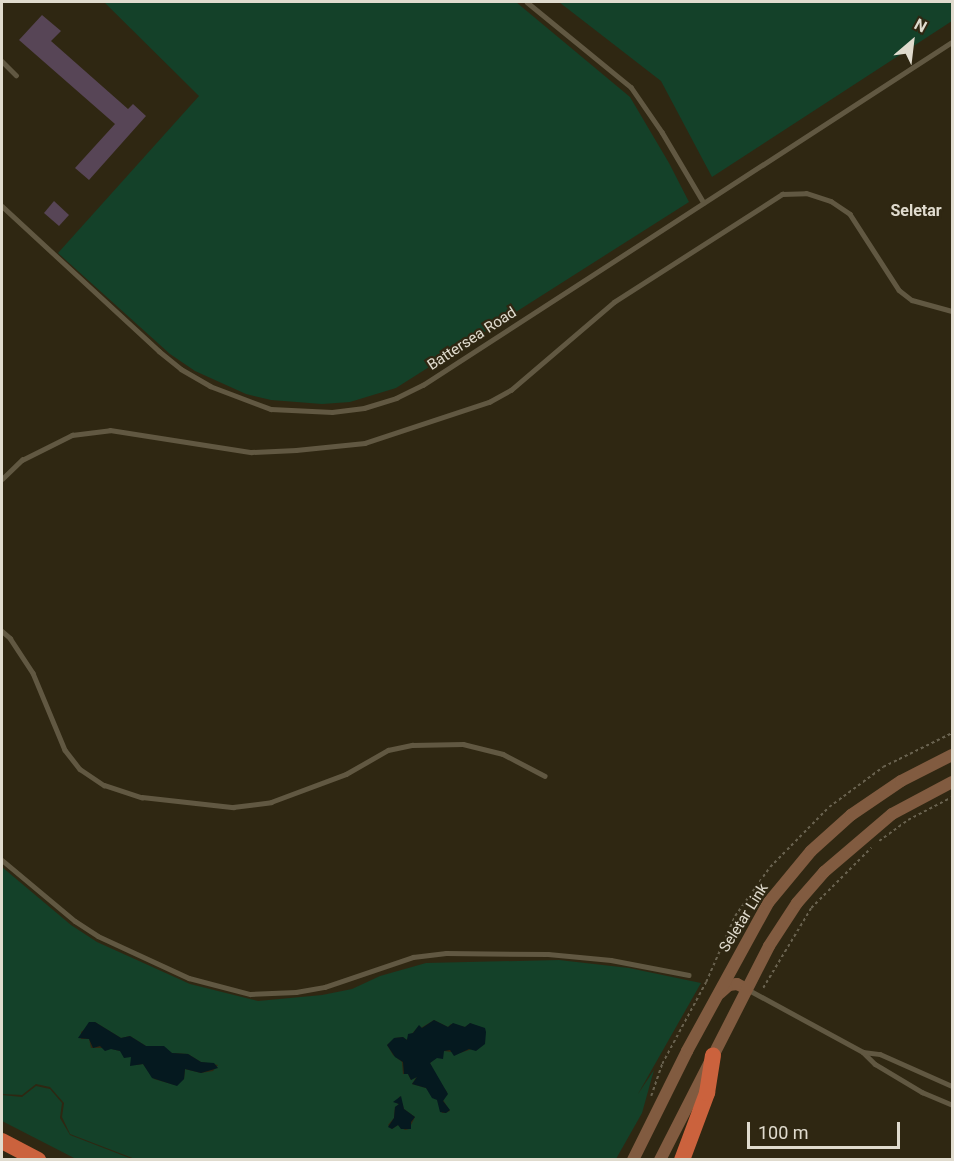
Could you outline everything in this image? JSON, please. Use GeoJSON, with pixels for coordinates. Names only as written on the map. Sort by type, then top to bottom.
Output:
{"type":"FeatureCollection","features":[{"type":"Feature","properties":{"kind":"highway"},"geometry":{"type":"LineString","coordinates":[[682,1160],[708,1094],[713,1055]]}},
{"type":"Feature","properties":{"kind":"highway"},"geometry":{"type":"LineString","coordinates":[[2,1142],[20,1160]]}},
{"type":"Feature","properties":{"kind":"highway"},"geometry":{"type":"LineString","coordinates":[[2,1142],[38,1160]]}},
{"type":"Feature","properties":{"kind":"main road","name":"Seletar Link"},"geometry":{"type":"LineString","coordinates":[[633,1160],[768,903],[811,851],[851,814],[901,781],[952,755]]}},
{"type":"Feature","properties":{"kind":"main road"},"geometry":{"type":"LineString","coordinates":[[660,1160],[769,946],[797,903],[824,872],[892,814],[952,782]]}},
{"type":"Feature","properties":{"kind":"main road"},"geometry":{"type":"LineString","coordinates":[[719,994],[729,985],[737,984],[747,989]]}},
{"type":"Feature","properties":{"kind":"lane"},"geometry":{"type":"LineString","coordinates":[[527,2],[631,87],[662,132],[704,203]]}},
{"type":"Feature","properties":{"kind":"lane","name":"Battersea Road"},"geometry":{"type":"LineString","coordinates":[[2,206],[181,369],[210,386],[272,409],[332,412],[375,405],[423,386],[952,42]]}},
{"type":"Feature","properties":{"kind":"lane"},"geometry":{"type":"LineString","coordinates":[[2,61],[16,75]]}},
{"type":"Feature","properties":{"kind":"lane"},"geometry":{"type":"LineString","coordinates":[[2,478],[22,460],[72,435],[110,430],[251,452],[296,450],[365,443],[489,402],[511,390],[614,303],[782,194],[806,193],[831,201],[850,214],[899,290],[918,302],[952,311]]}},
{"type":"Feature","properties":{"kind":"lane"},"geometry":{"type":"LineString","coordinates":[[2,631],[10,638],[33,673],[65,750],[80,769],[104,785],[142,797],[233,807],[271,802],[336,779],[388,750],[412,745],[463,744],[503,754],[545,776]]}},
{"type":"Feature","properties":{"kind":"lane"},"geometry":{"type":"LineString","coordinates":[[2,860],[75,921],[99,936],[189,978],[250,994],[296,992],[325,987],[413,957],[446,953],[548,954],[611,960],[689,975]]}},
{"type":"Feature","properties":{"kind":"lane"},"geometry":{"type":"LineString","coordinates":[[747,989],[863,1052],[875,1064],[922,1092],[952,1106]]}},
{"type":"Feature","properties":{"kind":"lane"},"geometry":{"type":"LineString","coordinates":[[863,1052],[880,1054],[952,1086]]}},
{"type":"Feature","properties":{"kind":"path"},"geometry":{"type":"LineString","coordinates":[[759,995],[811,908],[874,845],[908,820],[952,797]]}},
{"type":"Feature","properties":{"kind":"green space"},"geometry":{"type":"Polygon","coordinates":[[[104,2],[516,2],[630,97],[689,202],[396,388],[350,402],[322,404],[271,400],[246,394],[195,371],[170,354],[58,253],[199,96],[104,2]]]}},
{"type":"Feature","properties":{"kind":"green space"},"geometry":{"type":"Polygon","coordinates":[[[559,2],[952,2],[952,21],[712,177],[661,81],[559,2]]]}},
{"type":"Feature","properties":{"kind":"green space"},"geometry":{"type":"Polygon","coordinates":[[[2,867],[71,925],[97,942],[190,984],[258,1001],[322,995],[352,989],[380,976],[426,963],[559,960],[629,968],[701,983],[638,1094],[654,1070],[642,1113],[616,1159],[135,1159],[70,1134],[62,1117],[64,1103],[50,1087],[36,1084],[22,1095],[2,1094],[2,867]],[[434,1020],[421,1028],[419,1026],[406,1040],[403,1037],[395,1038],[387,1045],[393,1055],[402,1062],[403,1074],[408,1074],[411,1080],[417,1076],[412,1084],[426,1088],[437,1099],[442,1113],[445,1113],[450,1111],[443,1100],[447,1092],[436,1078],[430,1063],[444,1051],[460,1053],[481,1046],[471,1023],[465,1027],[451,1024],[448,1027],[434,1020]],[[95,1022],[81,1032],[81,1039],[89,1039],[91,1048],[108,1048],[131,1057],[131,1061],[136,1065],[143,1064],[154,1079],[175,1085],[184,1079],[185,1069],[201,1073],[213,1071],[218,1065],[201,1062],[188,1054],[172,1053],[160,1046],[146,1046],[130,1036],[121,1038],[95,1022]],[[400,1096],[396,1102],[399,1105],[395,1107],[394,1118],[388,1125],[392,1129],[398,1125],[405,1130],[409,1129],[415,1117],[404,1109],[400,1096]]]}},
{"type":"Feature","properties":{"kind":"green space"},"geometry":{"type":"Polygon","coordinates":[[[36,1086],[50,1089],[62,1103],[60,1118],[70,1135],[132,1159],[76,1159],[2,1121],[2,1095],[22,1097],[36,1086]]]}},
{"type":"Feature","properties":{"kind":"water"},"geometry":{"type":"Polygon","coordinates":[[[434,1020],[448,1027],[453,1023],[465,1027],[470,1023],[485,1028],[486,1032],[485,1044],[476,1051],[469,1049],[454,1056],[450,1050],[444,1051],[443,1059],[437,1058],[430,1063],[448,1094],[443,1101],[450,1110],[446,1113],[440,1112],[437,1100],[432,1098],[426,1088],[412,1084],[417,1077],[411,1080],[408,1074],[404,1074],[403,1062],[395,1057],[387,1045],[394,1038],[403,1037],[407,1040],[408,1034],[413,1033],[419,1025],[422,1028],[434,1020]]]}},
{"type":"Feature","properties":{"kind":"water"},"geometry":{"type":"Polygon","coordinates":[[[89,1022],[95,1022],[121,1038],[130,1036],[146,1046],[164,1046],[172,1053],[188,1054],[201,1062],[214,1063],[218,1068],[201,1073],[185,1069],[184,1079],[177,1086],[152,1078],[143,1064],[130,1066],[131,1057],[124,1058],[120,1051],[111,1049],[105,1051],[100,1046],[93,1048],[89,1039],[78,1038],[89,1022]]]}},
{"type":"Feature","properties":{"kind":"water"},"geometry":{"type":"Polygon","coordinates":[[[401,1096],[404,1109],[415,1117],[411,1122],[411,1129],[401,1129],[398,1125],[392,1129],[388,1127],[394,1118],[395,1107],[399,1104],[393,1102],[401,1096]]]}},
{"type":"Feature","properties":{"kind":"building"},"geometry":{"type":"Polygon","coordinates":[[[42,15],[61,31],[51,41],[128,109],[133,104],[146,116],[89,180],[75,168],[115,124],[19,40],[42,15]]]}},
{"type":"Feature","properties":{"kind":"building"},"geometry":{"type":"Polygon","coordinates":[[[54,201],[69,215],[59,226],[44,213],[54,201]]]}},
{"type":"Feature","properties":{"kind":"district","name":"Seletar"},"geometry":{"type":"Point","coordinates":[916,211]}}]}
